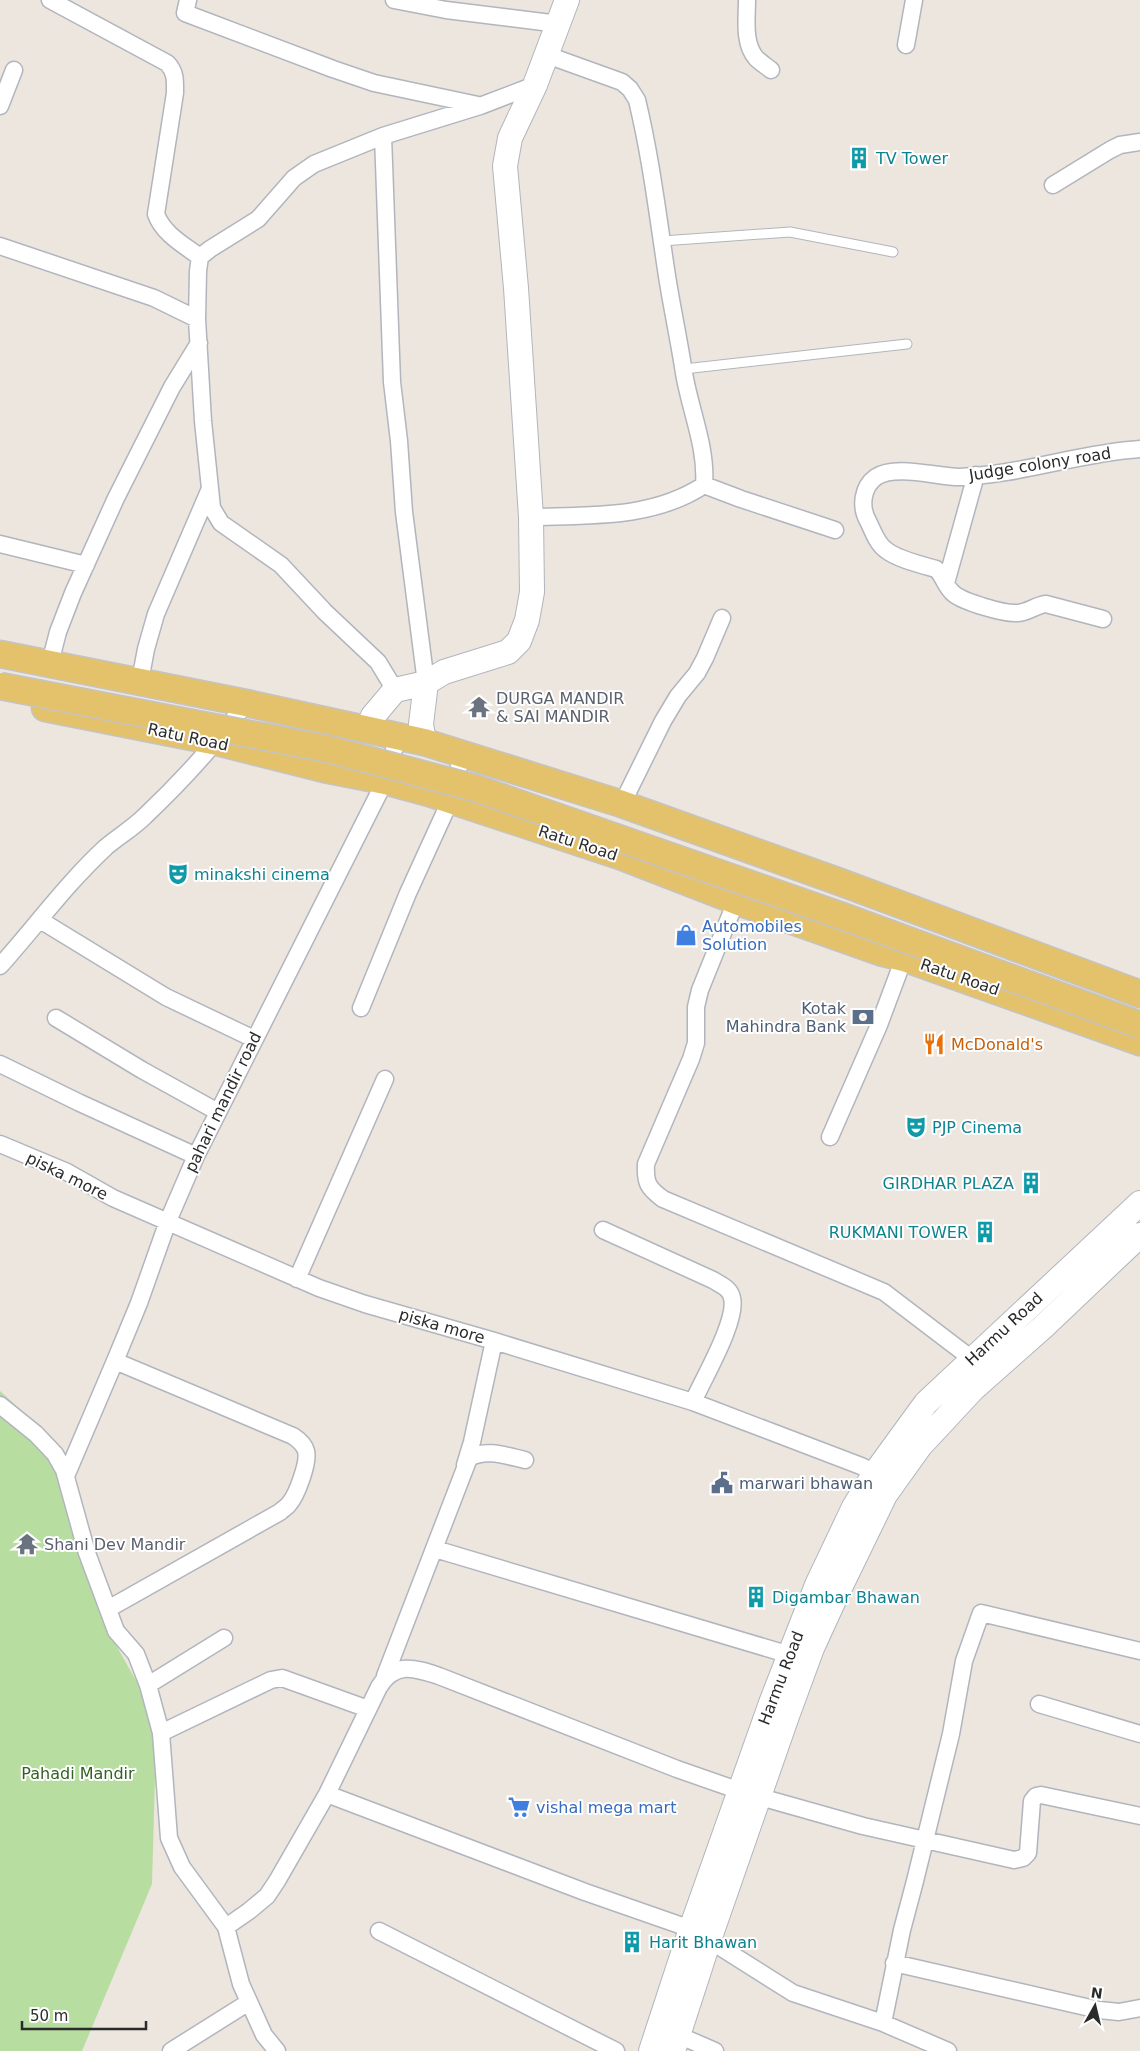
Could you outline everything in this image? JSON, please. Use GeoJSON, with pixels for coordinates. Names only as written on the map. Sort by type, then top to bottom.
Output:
{"type":"FeatureCollection","features":[{"type":"Feature","properties":{"kind":"main road"},"geometry":{"type":"LineString","coordinates":[[367,730],[373,716],[395,690],[426,683],[444,672],[508,652],[519,641],[527,620],[532,592],[531,517],[516,288],[505,166],[510,138],[535,85],[567,0]]}},
{"type":"Feature","properties":{"kind":"main road"},"geometry":{"type":"LineString","coordinates":[[0,654],[140,681],[424,742],[622,804],[840,882],[1140,994]]}},
{"type":"Feature","properties":{"kind":"main road"},"geometry":{"type":"LineString","coordinates":[[0,669],[332,734],[480,773],[838,898],[1140,1008]]}},
{"type":"Feature","properties":{"kind":"main road"},"geometry":{"type":"LineString","coordinates":[[424,742],[421,724],[426,683]]}},
{"type":"Feature","properties":{"kind":"main road"},"geometry":{"type":"LineString","coordinates":[[0,686],[328,750],[476,788],[842,916],[1140,1025]]}},
{"type":"Feature","properties":{"kind":"main road","name":"Ratu Road"},"geometry":{"type":"LineString","coordinates":[[0,698],[217,742],[324,769],[385,781],[620,856],[883,953],[904,958],[1140,1042]]}},
{"type":"Feature","properties":{"kind":"main road","name":"Harmu Road"},"geometry":{"type":"LineString","coordinates":[[750,1794],[812,1648],[870,1524],[884,1478],[926,1403],[1140,1203]]}},
{"type":"Feature","properties":{"kind":"main road","name":"Harmu Road"},"geometry":{"type":"LineString","coordinates":[[651,2051],[700,1935],[750,1794],[790,1655],[817,1585],[854,1507],[920,1446],[973,1389],[1043,1327],[1140,1235]]}},
{"type":"Feature","properties":{"kind":"main road","name":"Harmu Road"},"geometry":{"type":"LineString","coordinates":[[676,2043],[700,1935]]}},
{"type":"Feature","properties":{"kind":"street"},"geometry":{"type":"LineString","coordinates":[[50,0],[167,62],[172,68],[176,76],[156,214],[160,225],[169,234],[200,257]]}},
{"type":"Feature","properties":{"kind":"street"},"geometry":{"type":"LineString","coordinates":[[188,0],[185,13],[333,69],[374,83],[480,106]]}},
{"type":"Feature","properties":{"kind":"street"},"geometry":{"type":"LineString","coordinates":[[394,0],[446,10],[559,24]]}},
{"type":"Feature","properties":{"kind":"street"},"geometry":{"type":"LineString","coordinates":[[747,0],[747,35],[750,50],[756,58],[771,70]]}},
{"type":"Feature","properties":{"kind":"street"},"geometry":{"type":"LineString","coordinates":[[906,45],[914,0]]}},
{"type":"Feature","properties":{"kind":"street"},"geometry":{"type":"LineString","coordinates":[[547,54],[622,82],[630,89],[636,100],[641,118],[684,369],[702,455],[704,485]]}},
{"type":"Feature","properties":{"kind":"street"},"geometry":{"type":"LineString","coordinates":[[0,106],[14,70]]}},
{"type":"Feature","properties":{"kind":"street"},"geometry":{"type":"LineString","coordinates":[[395,690],[378,662],[325,612],[281,565],[221,523],[212,508],[197,319],[200,257],[210,248],[258,219],[294,178],[314,164],[383,136],[480,106],[535,85]]}},
{"type":"Feature","properties":{"kind":"street"},"geometry":{"type":"LineString","coordinates":[[383,136],[392,382],[400,441],[404,512],[426,683]]}},
{"type":"Feature","properties":{"kind":"street"},"geometry":{"type":"LineString","coordinates":[[1053,185],[1120,145],[1140,142]]}},
{"type":"Feature","properties":{"kind":"street"},"geometry":{"type":"LineString","coordinates":[[0,246],[154,298],[197,319]]}},
{"type":"Feature","properties":{"kind":"street"},"geometry":{"type":"LineString","coordinates":[[50,663],[70,601],[86,565],[172,387],[199,343]]}},
{"type":"Feature","properties":{"kind":"street","name":"Judge colony road"},"geometry":{"type":"LineString","coordinates":[[1103,619],[1046,604],[1038,605],[1020,614],[1010,613],[967,601],[954,595],[936,569],[886,551],[880,545],[862,508],[863,499],[876,477],[887,473],[905,472],[959,477],[1015,470],[1091,454],[1140,449]]}},
{"type":"Feature","properties":{"kind":"street"},"geometry":{"type":"LineString","coordinates":[[946,583],[976,475]]}},
{"type":"Feature","properties":{"kind":"street"},"geometry":{"type":"LineString","coordinates":[[531,517],[612,514],[654,508],[679,499],[704,485],[835,530]]}},
{"type":"Feature","properties":{"kind":"street"},"geometry":{"type":"LineString","coordinates":[[140,681],[146,649],[156,614],[210,491]]}},
{"type":"Feature","properties":{"kind":"street"},"geometry":{"type":"LineString","coordinates":[[0,544],[86,565]]}},
{"type":"Feature","properties":{"kind":"street"},"geometry":{"type":"LineString","coordinates":[[622,804],[663,721],[678,696],[697,673],[722,618]]}},
{"type":"Feature","properties":{"kind":"street"},"geometry":{"type":"LineString","coordinates":[[0,966],[66,888],[106,848],[144,818],[194,768],[217,742],[246,703]]}},
{"type":"Feature","properties":{"kind":"street","name":"pahari mandir road"},"geometry":{"type":"LineString","coordinates":[[66,1476],[139,1303],[168,1221],[196,1156],[385,781],[398,736]]}},
{"type":"Feature","properties":{"kind":"street"},"geometry":{"type":"LineString","coordinates":[[361,1008],[408,894],[450,801],[462,755]]}},
{"type":"Feature","properties":{"kind":"street"},"geometry":{"type":"LineString","coordinates":[[736,900],[700,990],[696,1007],[696,1043],[691,1059],[646,1164],[646,1178],[650,1190],[663,1199],[884,1292],[972,1359]]}},
{"type":"Feature","properties":{"kind":"street"},"geometry":{"type":"LineString","coordinates":[[40,920],[166,997],[254,1039]]}},
{"type":"Feature","properties":{"kind":"street"},"geometry":{"type":"LineString","coordinates":[[830,1137],[879,1025],[904,958]]}},
{"type":"Feature","properties":{"kind":"street"},"geometry":{"type":"LineString","coordinates":[[56,1018],[142,1070],[218,1112]]}},
{"type":"Feature","properties":{"kind":"street"},"geometry":{"type":"LineString","coordinates":[[0,1064],[196,1156]]}},
{"type":"Feature","properties":{"kind":"street"},"geometry":{"type":"LineString","coordinates":[[297,1279],[385,1079]]}},
{"type":"Feature","properties":{"kind":"street","name":"piska more"},"geometry":{"type":"LineString","coordinates":[[0,1144],[67,1172],[113,1198],[297,1279],[365,1304],[693,1402],[861,1466],[884,1478]]}},
{"type":"Feature","properties":{"kind":"street"},"geometry":{"type":"LineString","coordinates":[[603,1230],[713,1280],[728,1289],[733,1298],[732,1317],[693,1402]]}},
{"type":"Feature","properties":{"kind":"street"},"geometry":{"type":"LineString","coordinates":[[226,1927],[267,1896],[301,1842],[327,1794],[386,1676],[435,1549],[464,1467],[472,1442],[494,1341]]}},
{"type":"Feature","properties":{"kind":"street"},"geometry":{"type":"LineString","coordinates":[[108,1609],[285,1508],[296,1495],[306,1462],[306,1452],[302,1443],[293,1436],[115,1361]]}},
{"type":"Feature","properties":{"kind":"street"},"geometry":{"type":"LineString","coordinates":[[0,1405],[36,1434],[54,1454],[66,1476],[86,1553],[116,1631],[136,1654],[148,1685],[161,1733],[169,1838],[182,1867],[226,1927],[241,1984],[264,2035],[277,2051]]}},
{"type":"Feature","properties":{"kind":"street"},"geometry":{"type":"LineString","coordinates":[[464,1467],[469,1458],[476,1454],[493,1453],[525,1460]]}},
{"type":"Feature","properties":{"kind":"street"},"geometry":{"type":"LineString","coordinates":[[435,1549],[790,1655]]}},
{"type":"Feature","properties":{"kind":"street"},"geometry":{"type":"LineString","coordinates":[[882,2023],[894,1963],[951,1734],[964,1661],[982,1614],[1139,1647]]}},
{"type":"Feature","properties":{"kind":"street"},"geometry":{"type":"LineString","coordinates":[[148,1685],[224,1638]]}},
{"type":"Feature","properties":{"kind":"street"},"geometry":{"type":"LineString","coordinates":[[386,1676],[404,1668],[416,1669],[439,1676],[677,1769],[750,1794],[863,1826],[1014,1860],[1023,1858],[1028,1853],[1032,1801],[1036,1796],[1041,1795],[1140,1816]]}},
{"type":"Feature","properties":{"kind":"street"},"geometry":{"type":"LineString","coordinates":[[161,1733],[271,1680],[282,1678],[368,1709]]}},
{"type":"Feature","properties":{"kind":"street"},"geometry":{"type":"LineString","coordinates":[[1039,1704],[1140,1734]]}},
{"type":"Feature","properties":{"kind":"street"},"geometry":{"type":"LineString","coordinates":[[327,1794],[700,1935],[793,1993],[882,2023],[948,2051]]}},
{"type":"Feature","properties":{"kind":"street"},"geometry":{"type":"LineString","coordinates":[[379,1931],[616,2051]]}},
{"type":"Feature","properties":{"kind":"street"},"geometry":{"type":"LineString","coordinates":[[894,1963],[1099,2010],[1119,2012],[1140,2008]]}},
{"type":"Feature","properties":{"kind":"street"},"geometry":{"type":"LineString","coordinates":[[171,2051],[249,2002]]}},
{"type":"Feature","properties":{"kind":"street"},"geometry":{"type":"LineString","coordinates":[[676,2043],[715,2051]]}},
{"type":"Feature","properties":{"kind":"lane"},"geometry":{"type":"LineString","coordinates":[[662,241],[790,232],[893,252]]}},
{"type":"Feature","properties":{"kind":"lane"},"geometry":{"type":"LineString","coordinates":[[684,369],[908,344]]}},
{"type":"Feature","properties":{"kind":"green space","name":"Pahadi Mandir"},"geometry":{"type":"Polygon","coordinates":[[[0,1391],[22,1411],[60,1458],[75,1545],[104,1624],[138,1684],[156,1742],[152,1884],[82,2051],[0,2051],[0,1391]]]}},
{"type":"Feature","properties":{"kind":"place","name":"TV Tower"},"geometry":{"type":"Point","coordinates":[859,158]}},
{"type":"Feature","properties":{"kind":"place","name":"DURGA MANDIR & SAI MANDIR"},"geometry":{"type":"Point","coordinates":[479,707]}},
{"type":"Feature","properties":{"kind":"place","name":"minakshi cinema"},"geometry":{"type":"Point","coordinates":[178,874]}},
{"type":"Feature","properties":{"kind":"place","name":"Automobiles Solution"},"geometry":{"type":"Point","coordinates":[686,935]}},
{"type":"Feature","properties":{"kind":"place","name":"Kotak Mahindra Bank"},"geometry":{"type":"Point","coordinates":[863,1017]}},
{"type":"Feature","properties":{"kind":"place","name":"McDonald's"},"geometry":{"type":"Point","coordinates":[934,1044]}},
{"type":"Feature","properties":{"kind":"place","name":"PJP Cinema"},"geometry":{"type":"Point","coordinates":[916,1127]}},
{"type":"Feature","properties":{"kind":"place","name":"GIRDHAR PLAZA"},"geometry":{"type":"Point","coordinates":[1031,1183]}},
{"type":"Feature","properties":{"kind":"place","name":"RUKMANI TOWER"},"geometry":{"type":"Point","coordinates":[985,1232]}},
{"type":"Feature","properties":{"kind":"place","name":"marwari bhawan"},"geometry":{"type":"Point","coordinates":[722,1483]}},
{"type":"Feature","properties":{"kind":"place","name":"Shani Dev Mandir"},"geometry":{"type":"Point","coordinates":[27,1544]}},
{"type":"Feature","properties":{"kind":"place","name":"Digambar Bhawan"},"geometry":{"type":"Point","coordinates":[756,1597]}},
{"type":"Feature","properties":{"kind":"place","name":"vishal mega mart"},"geometry":{"type":"Point","coordinates":[519,1807]}},
{"type":"Feature","properties":{"kind":"place","name":"Harit Bhawan"},"geometry":{"type":"Point","coordinates":[632,1942]}}]}
